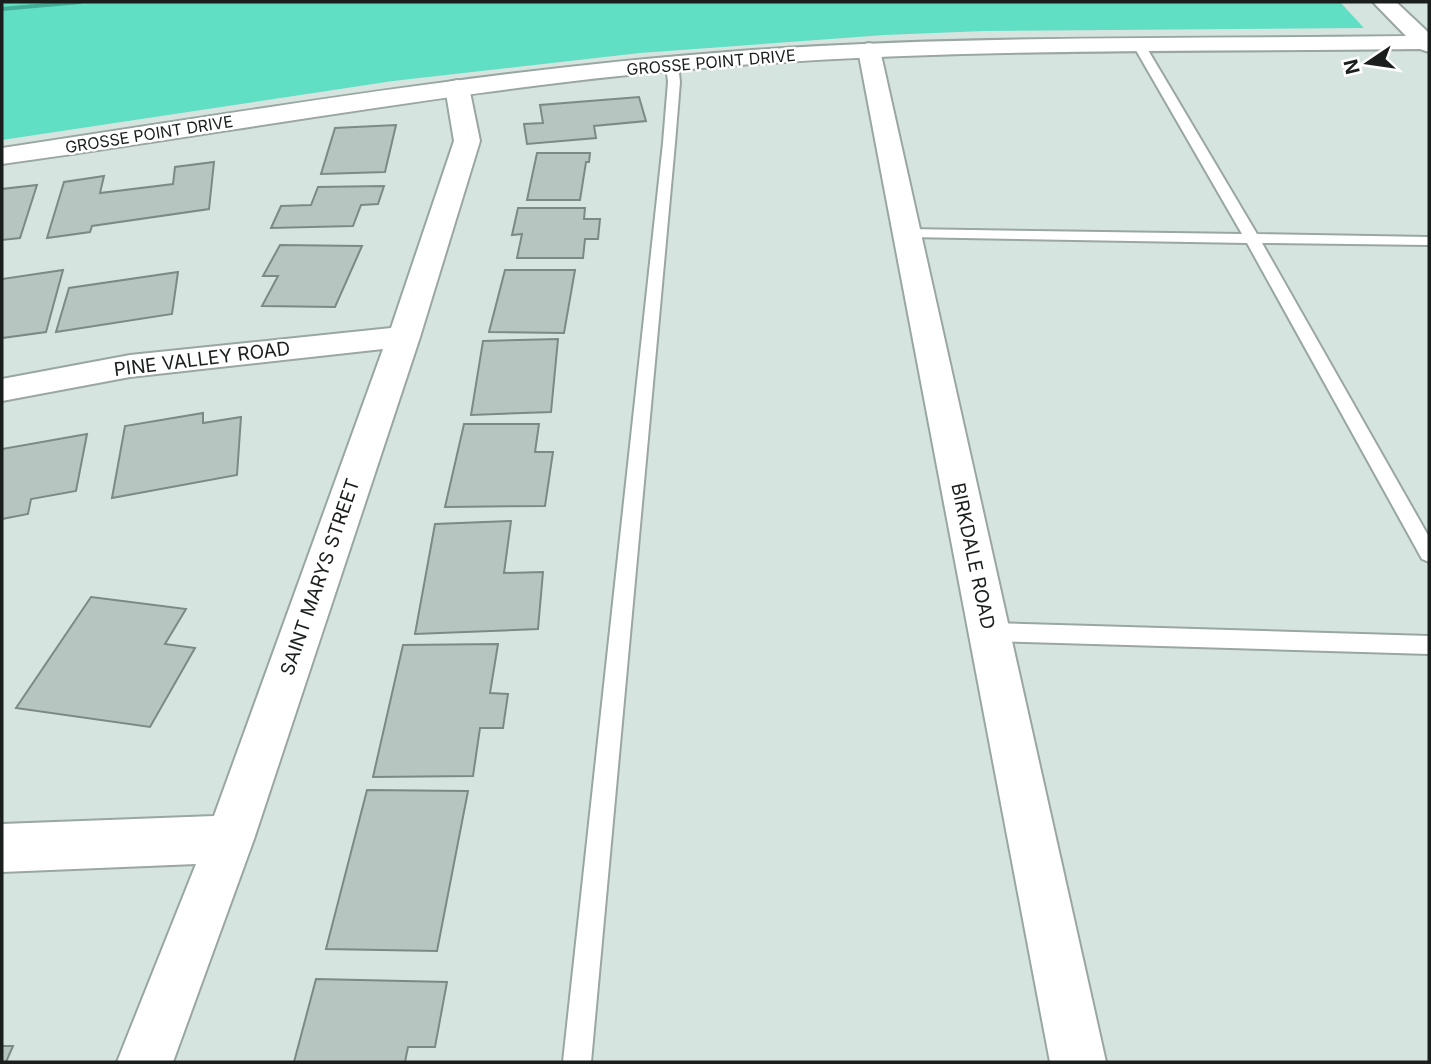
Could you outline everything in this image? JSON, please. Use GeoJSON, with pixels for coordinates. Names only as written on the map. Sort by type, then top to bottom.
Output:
{"type":"FeatureCollection","features":[{"type":"Feature","properties":{"kind":"street"},"geometry":{"type":"LineString","coordinates":[[1384,2],[1428,43]]}},
{"type":"Feature","properties":{"kind":"street","name":"GROSSE POINT DRIVE"},"geometry":{"type":"LineString","coordinates":[[2,156],[457,87],[672,64],[869,50],[1428,43]]}},
{"type":"Feature","properties":{"kind":"street","name":"BIRKDALE ROAD"},"geometry":{"type":"LineString","coordinates":[[869,50],[1078,1062]]}},
{"type":"Feature","properties":{"kind":"street","name":"SAINT MARYS STREET"},"geometry":{"type":"LineString","coordinates":[[145,1062],[230,839],[404,337],[467,141],[457,87]]}},
{"type":"Feature","properties":{"kind":"street","name":"PINE VALLEY ROAD"},"geometry":{"type":"LineString","coordinates":[[2,390],[130,366],[404,337]]}},
{"type":"Feature","properties":{"kind":"street"},"geometry":{"type":"LineString","coordinates":[[2,848],[230,839]]}},
{"type":"Feature","properties":{"kind":"lane"},"geometry":{"type":"LineString","coordinates":[[1139,45],[1252,238],[1429,554]]}},
{"type":"Feature","properties":{"kind":"lane"},"geometry":{"type":"LineString","coordinates":[[577,1062],[669,143],[674,82],[672,64]]}},
{"type":"Feature","properties":{"kind":"lane"},"geometry":{"type":"LineString","coordinates":[[907,233],[1429,241]]}},
{"type":"Feature","properties":{"kind":"lane"},"geometry":{"type":"LineString","coordinates":[[989,632],[1429,645]]}},
{"type":"Feature","properties":{"kind":"green space"},"geometry":{"type":"Polygon","coordinates":[[[2,2],[1340,2],[1364,28],[984,31],[885,35],[640,53],[393,81],[2,140],[2,2]]]}},
{"type":"Feature","properties":{"kind":"building"},"geometry":{"type":"Polygon","coordinates":[[[639,97],[646,121],[594,126],[596,138],[527,144],[524,124],[543,123],[540,105],[639,97]]]}},
{"type":"Feature","properties":{"kind":"building"},"geometry":{"type":"Polygon","coordinates":[[[396,125],[385,172],[321,174],[335,128],[396,125]]]}},
{"type":"Feature","properties":{"kind":"building"},"geometry":{"type":"Polygon","coordinates":[[[537,153],[590,153],[580,200],[527,200],[537,153]]]}},
{"type":"Feature","properties":{"kind":"building"},"geometry":{"type":"Polygon","coordinates":[[[214,162],[209,209],[92,226],[90,232],[47,238],[64,182],[104,176],[100,193],[173,184],[175,167],[214,162]]]}},
{"type":"Feature","properties":{"kind":"building"},"geometry":{"type":"Polygon","coordinates":[[[37,185],[20,238],[2,240],[2,189],[37,185]]]}},
{"type":"Feature","properties":{"kind":"building"},"geometry":{"type":"Polygon","coordinates":[[[384,186],[378,204],[361,205],[353,226],[271,228],[281,206],[311,205],[318,187],[384,186]]]}},
{"type":"Feature","properties":{"kind":"building"},"geometry":{"type":"Polygon","coordinates":[[[518,208],[585,208],[584,219],[600,219],[598,239],[585,239],[583,258],[517,258],[522,234],[512,235],[518,208]]]}},
{"type":"Feature","properties":{"kind":"building"},"geometry":{"type":"Polygon","coordinates":[[[280,245],[362,246],[335,307],[262,306],[278,276],[263,276],[280,245]]]}},
{"type":"Feature","properties":{"kind":"building"},"geometry":{"type":"Polygon","coordinates":[[[63,270],[46,332],[2,338],[2,279],[63,270]]]}},
{"type":"Feature","properties":{"kind":"building"},"geometry":{"type":"Polygon","coordinates":[[[505,270],[575,270],[564,333],[489,332],[505,270]]]}},
{"type":"Feature","properties":{"kind":"building"},"geometry":{"type":"Polygon","coordinates":[[[178,272],[172,314],[56,332],[69,288],[178,272]]]}},
{"type":"Feature","properties":{"kind":"building"},"geometry":{"type":"Polygon","coordinates":[[[558,339],[551,412],[471,415],[483,341],[558,339]]]}},
{"type":"Feature","properties":{"kind":"building"},"geometry":{"type":"Polygon","coordinates":[[[203,413],[203,423],[241,417],[237,475],[112,498],[125,426],[203,413]]]}},
{"type":"Feature","properties":{"kind":"building"},"geometry":{"type":"Polygon","coordinates":[[[464,424],[539,424],[535,452],[553,452],[545,506],[445,507],[464,424]]]}},
{"type":"Feature","properties":{"kind":"building"},"geometry":{"type":"Polygon","coordinates":[[[87,434],[76,491],[31,499],[28,514],[2,519],[2,449],[87,434]]]}},
{"type":"Feature","properties":{"kind":"building"},"geometry":{"type":"Polygon","coordinates":[[[511,521],[504,573],[543,572],[538,629],[415,634],[435,524],[511,521]]]}},
{"type":"Feature","properties":{"kind":"building"},"geometry":{"type":"Polygon","coordinates":[[[91,597],[186,609],[165,644],[195,648],[150,727],[16,708],[91,597]]]}},
{"type":"Feature","properties":{"kind":"building"},"geometry":{"type":"Polygon","coordinates":[[[498,644],[490,693],[508,694],[503,728],[480,728],[473,776],[373,777],[403,645],[498,644]]]}},
{"type":"Feature","properties":{"kind":"building"},"geometry":{"type":"Polygon","coordinates":[[[367,790],[468,791],[437,951],[326,949],[367,790]]]}},
{"type":"Feature","properties":{"kind":"building"},"geometry":{"type":"Polygon","coordinates":[[[316,979],[447,982],[435,1047],[408,1047],[405,1062],[294,1062],[316,979]]]}},
{"type":"Feature","properties":{"kind":"building"},"geometry":{"type":"Polygon","coordinates":[[[2,1046],[13,1046],[6,1062],[2,1062],[2,1046]]]}},
{"type":"Feature","properties":{"kind":"waterway"},"geometry":{"type":"LineString","coordinates":[[2,9],[80,2]]}}]}
